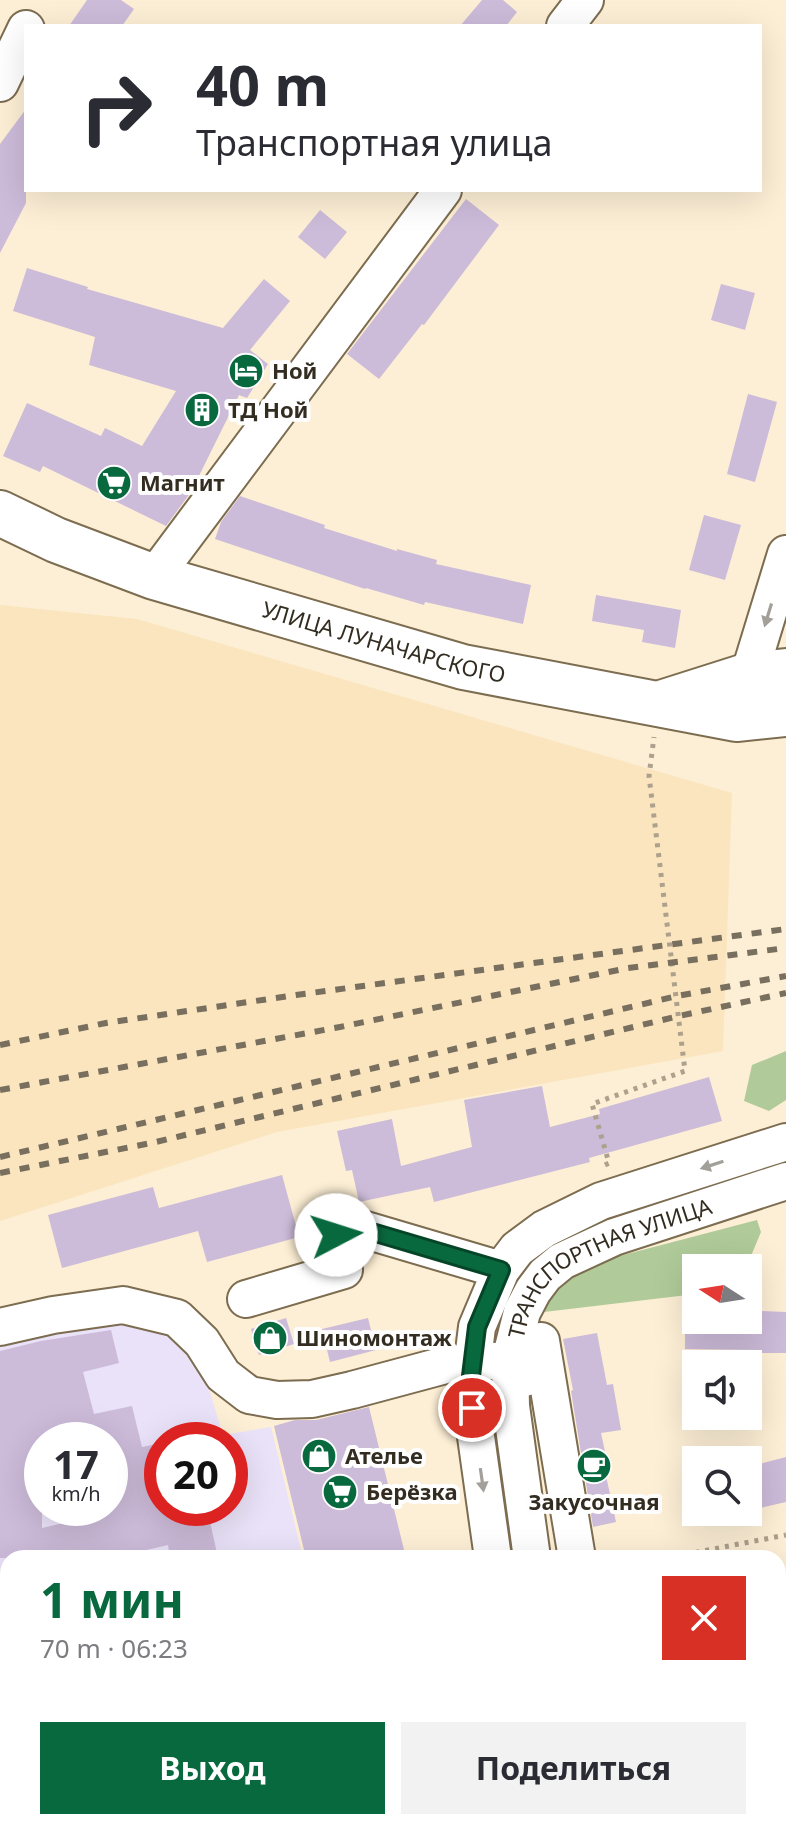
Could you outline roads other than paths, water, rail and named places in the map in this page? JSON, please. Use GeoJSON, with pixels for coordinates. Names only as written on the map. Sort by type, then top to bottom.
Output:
{"type":"FeatureCollection","features":[{"type":"Feature","properties":{"kind":"main road","name":"УЛИЦА ЛУНАЧАРСКОГО"},"geometry":{"type":"LineString","coordinates":[[0,513],[56,540],[154,577],[463,667],[736,719],[786,714]]}},
{"type":"Feature","properties":{"kind":"main road"},"geometry":{"type":"LineString","coordinates":[[658,704],[768,673]]}},
{"type":"Feature","properties":{"kind":"main road"},"geometry":{"type":"LineString","coordinates":[[736,719],[768,673]]}},
{"type":"Feature","properties":{"kind":"street"},"geometry":{"type":"LineString","coordinates":[[29,24],[40,0]]}},
{"type":"Feature","properties":{"kind":"street"},"geometry":{"type":"LineString","coordinates":[[567,24],[585,0]]}},
{"type":"Feature","properties":{"kind":"street"},"geometry":{"type":"LineString","coordinates":[[0,83],[24,34]]}},
{"type":"Feature","properties":{"kind":"street"},"geometry":{"type":"LineString","coordinates":[[154,577],[442,192]]}},
{"type":"Feature","properties":{"kind":"street"},"geometry":{"type":"LineString","coordinates":[[768,673],[786,554]]}},
{"type":"Feature","properties":{"kind":"street","name":"ТРАНСПОРТНАЯ УЛИЦА"},"geometry":{"type":"LineString","coordinates":[[492,1550],[472,1408],[472,1361],[477,1327],[501,1270],[517,1249],[535,1235],[601,1201],[786,1142]]}},
{"type":"Feature","properties":{"kind":"street","name":"ТРАНСПОРТНАЯ УЛИЦА"},"geometry":{"type":"LineString","coordinates":[[531,1550],[511,1406],[510,1360],[522,1312],[545,1275],[562,1261],[614,1237],[781,1194]]}},
{"type":"Feature","properties":{"kind":"street"},"geometry":{"type":"LineString","coordinates":[[246,1299],[344,1270],[336,1235],[352,1226],[501,1270]]}},
{"type":"Feature","properties":{"kind":"street"},"geometry":{"type":"LineString","coordinates":[[0,1327],[53,1315],[123,1305],[177,1318],[202,1342],[223,1375],[249,1395],[277,1400],[312,1399],[449,1364],[510,1360]]}},
{"type":"Feature","properties":{"kind":"street"},"geometry":{"type":"LineString","coordinates":[[545,1550],[522,1348],[541,1341],[576,1550]]}},
{"type":"Feature","properties":{"kind":"railway"},"geometry":{"type":"LineString","coordinates":[[0,1045],[106,1023],[786,929]]}},
{"type":"Feature","properties":{"kind":"railway"},"geometry":{"type":"LineString","coordinates":[[0,1090],[340,1027],[628,968],[786,948]]}},
{"type":"Feature","properties":{"kind":"railway"},"geometry":{"type":"LineString","coordinates":[[0,1157],[677,996],[786,976]]}},
{"type":"Feature","properties":{"kind":"railway"},"geometry":{"type":"LineString","coordinates":[[0,1173],[156,1142],[786,993]]}},
{"type":"Feature","properties":{"kind":"place","name":"Ной"},"geometry":{"type":"Point","coordinates":[246,371]}},
{"type":"Feature","properties":{"kind":"place","name":"ТД Ной"},"geometry":{"type":"Point","coordinates":[202,410]}},
{"type":"Feature","properties":{"kind":"place","name":"Магнит"},"geometry":{"type":"Point","coordinates":[114,483]}},
{"type":"Feature","properties":{"kind":"place","name":"Шиномонтаж"},"geometry":{"type":"Point","coordinates":[270,1338]}},
{"type":"Feature","properties":{"kind":"place","name":"Ателье"},"geometry":{"type":"Point","coordinates":[319,1456]}},
{"type":"Feature","properties":{"kind":"place","name":"Закусочная"},"geometry":{"type":"Point","coordinates":[594,1466]}},
{"type":"Feature","properties":{"kind":"place","name":"Берёзка"},"geometry":{"type":"Point","coordinates":[340,1492]}}]}
